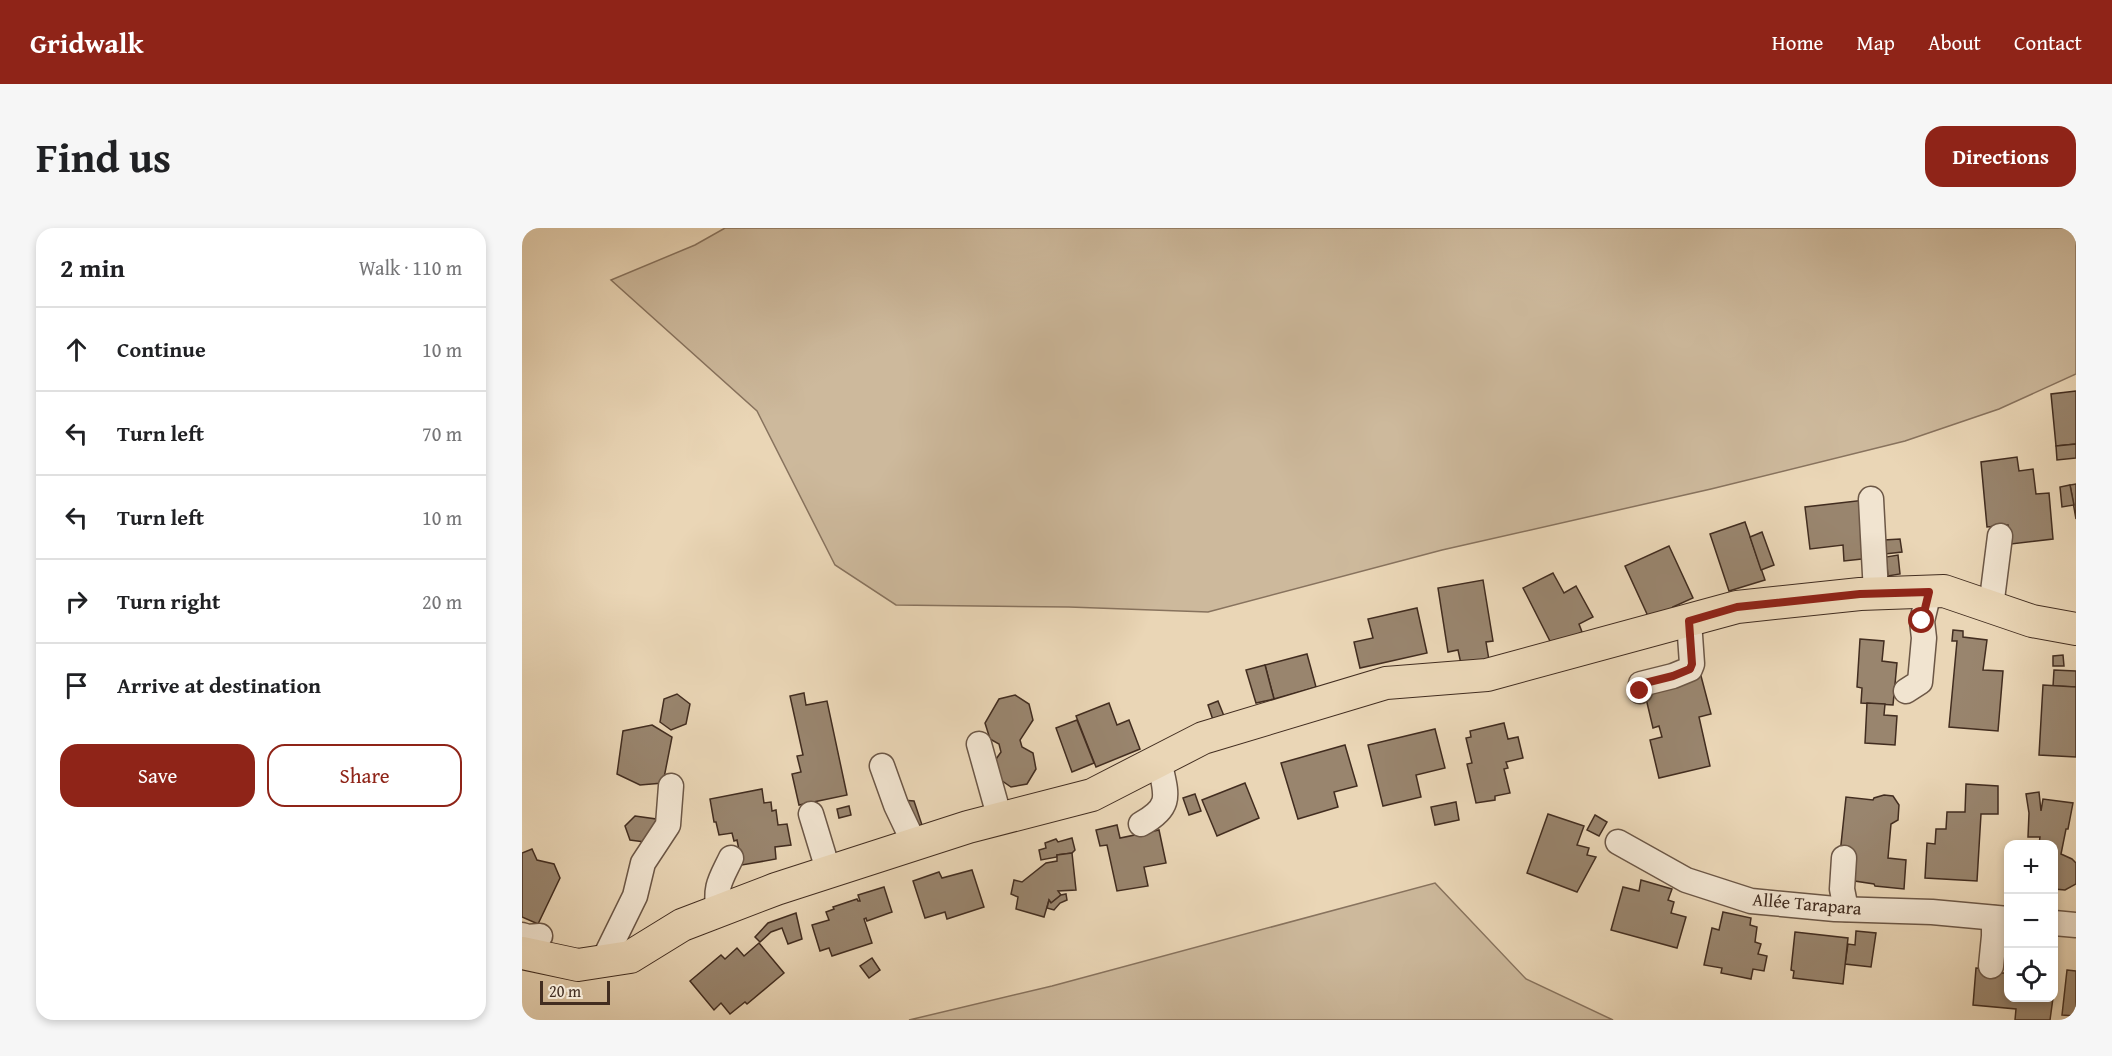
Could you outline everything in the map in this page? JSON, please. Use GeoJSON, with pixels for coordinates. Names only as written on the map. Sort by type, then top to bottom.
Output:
{"type":"FeatureCollection","features":[{"type":"Feature","properties":{"kind":"main road"},"geometry":{"type":"LineString","coordinates":[[528,941],[578,965],[630,957],[682,925],[776,889],[1000,819],[1092,795],[1203,738],[1386,683],[1487,675],[1737,607],[1876,594],[1944,591],[2032,621],[2076,629]]}},
{"type":"Feature","properties":{"kind":"street"},"geometry":{"type":"LineString","coordinates":[[1871,499],[1876,594]]}},
{"type":"Feature","properties":{"kind":"street"},"geometry":{"type":"LineString","coordinates":[[1991,607],[2000,536]]}},
{"type":"Feature","properties":{"kind":"street"},"geometry":{"type":"LineString","coordinates":[[1906,691],[1920,682],[1924,638],[1922,621],[1929,592]]}},
{"type":"Feature","properties":{"kind":"street"},"geometry":{"type":"LineString","coordinates":[[1640,691],[1641,684],[1690,669],[1692,664],[1689,621]]}},
{"type":"Feature","properties":{"kind":"street"},"geometry":{"type":"LineString","coordinates":[[979,744],[1000,819]]}},
{"type":"Feature","properties":{"kind":"street"},"geometry":{"type":"LineString","coordinates":[[1141,824],[1153,818],[1164,806],[1165,798],[1159,760]]}},
{"type":"Feature","properties":{"kind":"street"},"geometry":{"type":"LineString","coordinates":[[882,766],[896,806],[915,845]]}},
{"type":"Feature","properties":{"kind":"street"},"geometry":{"type":"LineString","coordinates":[[607,961],[607,953],[635,896],[643,862],[668,825],[671,786]]}},
{"type":"Feature","properties":{"kind":"street"},"geometry":{"type":"LineString","coordinates":[[811,814],[829,873]]}},
{"type":"Feature","properties":{"kind":"street","name":"Allée Tarapara"},"geometry":{"type":"LineString","coordinates":[[1618,842],[1686,880],[1751,901],[2001,918]]}},
{"type":"Feature","properties":{"kind":"street"},"geometry":{"type":"LineString","coordinates":[[719,911],[716,896],[731,858]]}},
{"type":"Feature","properties":{"kind":"street"},"geometry":{"type":"LineString","coordinates":[[1844,858],[1842,889],[1846,909]]}},
{"type":"Feature","properties":{"kind":"street"},"geometry":{"type":"LineString","coordinates":[[1991,966],[1994,936],[2001,918]]}},
{"type":"Feature","properties":{"kind":"street"},"geometry":{"type":"LineString","coordinates":[[2058,923],[2076,925]]}},
{"type":"Feature","properties":{"kind":"shaded area"},"geometry":{"type":"Polygon","coordinates":[[[725,228],[2076,228],[2076,374],[1999,409],[1905,441],[1711,489],[1442,550],[1208,612],[1069,607],[896,605],[835,565],[757,411],[611,280],[695,245],[725,228]]]}},
{"type":"Feature","properties":{"kind":"shaded area"},"geometry":{"type":"Polygon","coordinates":[[[1435,883],[1526,979],[1613,1020],[909,1020],[1052,986],[1435,883]]]}},
{"type":"Feature","properties":{"kind":"building"},"geometry":{"type":"Polygon","coordinates":[[[2076,391],[2076,444],[2056,446],[2051,394],[2076,391]]]}},
{"type":"Feature","properties":{"kind":"building"},"geometry":{"type":"Polygon","coordinates":[[[2076,444],[2076,458],[2057,460],[2056,446],[2076,444]]]}},
{"type":"Feature","properties":{"kind":"building"},"geometry":{"type":"Polygon","coordinates":[[[2017,457],[2019,471],[2033,469],[2036,494],[2049,493],[2053,539],[2011,544],[2008,525],[1987,527],[1981,462],[2017,457]]]}},
{"type":"Feature","properties":{"kind":"building"},"geometry":{"type":"Polygon","coordinates":[[[2076,484],[2076,519],[2070,485],[2076,484]]]}},
{"type":"Feature","properties":{"kind":"building"},"geometry":{"type":"Polygon","coordinates":[[[2070,485],[2074,505],[2062,507],[2060,487],[2070,485]]]}},
{"type":"Feature","properties":{"kind":"building"},"geometry":{"type":"Polygon","coordinates":[[[1865,500],[1871,558],[1844,561],[1843,545],[1810,549],[1805,507],[1865,500]]]}},
{"type":"Feature","properties":{"kind":"building"},"geometry":{"type":"Polygon","coordinates":[[[1745,522],[1765,580],[1729,591],[1710,534],[1745,522]]]}},
{"type":"Feature","properties":{"kind":"building"},"geometry":{"type":"Polygon","coordinates":[[[1762,532],[1774,565],[1761,570],[1750,537],[1762,532]]]}},
{"type":"Feature","properties":{"kind":"building"},"geometry":{"type":"Polygon","coordinates":[[[1900,539],[1902,552],[1885,554],[1884,540],[1900,539]]]}},
{"type":"Feature","properties":{"kind":"building"},"geometry":{"type":"Polygon","coordinates":[[[1669,546],[1693,598],[1673,607],[1677,616],[1653,627],[1625,566],[1669,546]]]}},
{"type":"Feature","properties":{"kind":"building"},"geometry":{"type":"Polygon","coordinates":[[[1898,555],[1900,574],[1888,576],[1886,557],[1898,555]]]}},
{"type":"Feature","properties":{"kind":"building"},"geometry":{"type":"Polygon","coordinates":[[[1553,573],[1564,593],[1576,586],[1593,617],[1579,624],[1582,632],[1553,647],[1523,588],[1553,573]]]}},
{"type":"Feature","properties":{"kind":"building"},"geometry":{"type":"Polygon","coordinates":[[[1483,580],[1493,641],[1486,642],[1489,660],[1461,664],[1458,650],[1448,652],[1438,588],[1483,580]]]}},
{"type":"Feature","properties":{"kind":"building"},"geometry":{"type":"Polygon","coordinates":[[[1417,608],[1427,653],[1360,668],[1354,642],[1373,638],[1368,619],[1417,608]]]}},
{"type":"Feature","properties":{"kind":"building"},"geometry":{"type":"Polygon","coordinates":[[[1953,630],[1963,631],[1963,637],[1987,640],[1983,670],[2003,671],[1998,731],[1949,727],[1957,641],[1952,641],[1953,630]]]}},
{"type":"Feature","properties":{"kind":"building"},"geometry":{"type":"Polygon","coordinates":[[[1860,639],[1884,641],[1882,661],[1897,663],[1893,705],[1861,703],[1862,688],[1857,687],[1860,639]]]}},
{"type":"Feature","properties":{"kind":"building"},"geometry":{"type":"Polygon","coordinates":[[[1307,654],[1316,687],[1274,699],[1265,665],[1307,654]]]}},
{"type":"Feature","properties":{"kind":"building"},"geometry":{"type":"Polygon","coordinates":[[[2063,655],[2064,666],[2053,666],[2053,656],[2063,655]]]}},
{"type":"Feature","properties":{"kind":"building"},"geometry":{"type":"Polygon","coordinates":[[[1265,665],[1274,699],[1256,703],[1246,670],[1265,665]]]}},
{"type":"Feature","properties":{"kind":"building"},"geometry":{"type":"Polygon","coordinates":[[[2054,670],[2076,671],[2076,687],[2053,686],[2054,670]]]}},
{"type":"Feature","properties":{"kind":"building"},"geometry":{"type":"Polygon","coordinates":[[[1701,676],[1711,714],[1699,717],[1710,766],[1659,778],[1650,740],[1662,737],[1659,726],[1653,728],[1644,690],[1701,676]]]}},
{"type":"Feature","properties":{"kind":"building"},"geometry":{"type":"Polygon","coordinates":[[[2043,685],[2076,687],[2076,757],[2039,755],[2043,685]]]}},
{"type":"Feature","properties":{"kind":"building"},"geometry":{"type":"Polygon","coordinates":[[[804,693],[806,705],[827,701],[847,795],[799,805],[792,774],[801,772],[797,756],[803,755],[790,696],[804,693]]]}},
{"type":"Feature","properties":{"kind":"building"},"geometry":{"type":"Polygon","coordinates":[[[677,694],[690,704],[686,724],[671,730],[660,722],[664,699],[677,694]]]}},
{"type":"Feature","properties":{"kind":"building"},"geometry":{"type":"Polygon","coordinates":[[[1015,695],[1029,704],[1033,720],[1020,740],[1022,747],[1033,753],[1036,769],[1027,784],[1011,787],[998,778],[994,762],[1001,752],[999,744],[990,739],[985,723],[999,699],[1015,695]]]}},
{"type":"Feature","properties":{"kind":"building"},"geometry":{"type":"Polygon","coordinates":[[[1218,701],[1224,716],[1213,720],[1208,705],[1218,701]]]}},
{"type":"Feature","properties":{"kind":"building"},"geometry":{"type":"Polygon","coordinates":[[[1109,703],[1117,725],[1129,720],[1140,749],[1096,767],[1076,716],[1109,703]]]}},
{"type":"Feature","properties":{"kind":"building"},"geometry":{"type":"Polygon","coordinates":[[[1867,703],[1885,704],[1884,715],[1897,716],[1895,745],[1865,743],[1867,703]]]}},
{"type":"Feature","properties":{"kind":"building"},"geometry":{"type":"Polygon","coordinates":[[[1077,720],[1094,763],[1072,772],[1056,728],[1077,720]]]}},
{"type":"Feature","properties":{"kind":"building"},"geometry":{"type":"Polygon","coordinates":[[[1504,723],[1508,739],[1518,737],[1523,758],[1506,762],[1508,768],[1504,769],[1510,793],[1495,796],[1495,800],[1476,803],[1467,764],[1472,763],[1466,738],[1471,737],[1470,731],[1504,723]]]}},
{"type":"Feature","properties":{"kind":"building"},"geometry":{"type":"Polygon","coordinates":[[[652,725],[672,737],[663,783],[640,785],[617,774],[623,731],[652,725]]]}},
{"type":"Feature","properties":{"kind":"building"},"geometry":{"type":"Polygon","coordinates":[[[1435,729],[1445,768],[1416,775],[1421,797],[1383,806],[1368,745],[1435,729]]]}},
{"type":"Feature","properties":{"kind":"building"},"geometry":{"type":"Polygon","coordinates":[[[1345,745],[1357,786],[1334,792],[1338,807],[1298,819],[1281,763],[1345,745]]]}},
{"type":"Feature","properties":{"kind":"building"},"geometry":{"type":"Polygon","coordinates":[[[1245,783],[1259,818],[1217,836],[1202,800],[1245,783]]]}},
{"type":"Feature","properties":{"kind":"building"},"geometry":{"type":"Polygon","coordinates":[[[1966,784],[1998,786],[1998,814],[1981,814],[1977,881],[1925,878],[1927,843],[1935,844],[1936,829],[1946,829],[1947,812],[1965,812],[1966,784]]]}},
{"type":"Feature","properties":{"kind":"building"},"geometry":{"type":"Polygon","coordinates":[[[762,789],[764,803],[771,802],[772,811],[776,810],[778,825],[787,824],[791,845],[775,847],[776,859],[742,865],[737,840],[734,841],[732,833],[719,835],[710,799],[762,789]]]}},
{"type":"Feature","properties":{"kind":"building"},"geometry":{"type":"Polygon","coordinates":[[[2039,792],[2041,811],[2043,799],[2073,803],[2061,854],[2076,863],[2076,884],[2065,890],[2058,889],[2058,840],[2040,840],[2040,837],[2028,837],[2029,813],[2026,794],[2039,792]]]}},
{"type":"Feature","properties":{"kind":"building"},"geometry":{"type":"Polygon","coordinates":[[[1195,794],[1201,811],[1189,815],[1183,798],[1195,794]]]}},
{"type":"Feature","properties":{"kind":"building"},"geometry":{"type":"Polygon","coordinates":[[[1884,795],[1893,796],[1899,805],[1898,820],[1891,824],[1888,858],[1906,860],[1904,889],[1848,880],[1840,854],[1846,797],[1873,800],[1884,795]]]}},
{"type":"Feature","properties":{"kind":"building"},"geometry":{"type":"Polygon","coordinates":[[[902,800],[914,801],[922,825],[911,826],[902,800]]]}},
{"type":"Feature","properties":{"kind":"building"},"geometry":{"type":"Polygon","coordinates":[[[1456,802],[1459,820],[1435,825],[1431,807],[1456,802]]]}},
{"type":"Feature","properties":{"kind":"building"},"geometry":{"type":"Polygon","coordinates":[[[849,806],[851,815],[839,818],[837,809],[849,806]]]}},
{"type":"Feature","properties":{"kind":"building"},"geometry":{"type":"Polygon","coordinates":[[[1548,814],[1584,826],[1577,845],[1589,848],[1587,855],[1596,857],[1577,892],[1527,873],[1548,814]]]}},
{"type":"Feature","properties":{"kind":"building"},"geometry":{"type":"Polygon","coordinates":[[[1595,815],[1607,822],[1599,836],[1587,830],[1595,815]]]}},
{"type":"Feature","properties":{"kind":"building"},"geometry":{"type":"Polygon","coordinates":[[[635,816],[656,819],[652,843],[630,840],[625,826],[635,816]]]}},
{"type":"Feature","properties":{"kind":"building"},"geometry":{"type":"Polygon","coordinates":[[[1117,825],[1120,838],[1159,830],[1166,863],[1144,867],[1148,886],[1117,891],[1107,845],[1100,846],[1096,830],[1117,825]]]}},
{"type":"Feature","properties":{"kind":"building"},"geometry":{"type":"Polygon","coordinates":[[[1072,838],[1075,850],[1072,853],[1041,860],[1039,850],[1046,848],[1045,843],[1056,839],[1058,842],[1072,838]]]}},
{"type":"Feature","properties":{"kind":"building"},"geometry":{"type":"Polygon","coordinates":[[[532,849],[537,860],[554,864],[560,878],[538,924],[522,917],[522,853],[532,849]]]}},
{"type":"Feature","properties":{"kind":"building"},"geometry":{"type":"Polygon","coordinates":[[[1072,853],[1076,890],[1058,891],[1061,895],[1051,903],[1049,900],[1044,917],[1016,909],[1018,897],[1011,894],[1014,880],[1022,882],[1046,863],[1057,861],[1057,855],[1072,853]]]}},
{"type":"Feature","properties":{"kind":"building"},"geometry":{"type":"Polygon","coordinates":[[[972,870],[984,907],[947,919],[945,912],[925,918],[913,881],[939,872],[942,878],[972,870]]]}},
{"type":"Feature","properties":{"kind":"building"},"geometry":{"type":"Polygon","coordinates":[[[1641,880],[1672,889],[1668,900],[1674,902],[1671,913],[1686,917],[1677,948],[1611,930],[1623,887],[1639,891],[1641,880]]]}},
{"type":"Feature","properties":{"kind":"building"},"geometry":{"type":"Polygon","coordinates":[[[884,887],[892,912],[867,921],[866,918],[864,919],[872,943],[832,956],[829,948],[820,951],[812,925],[829,920],[826,912],[834,909],[833,907],[857,899],[860,901],[858,895],[884,887]]]}},
{"type":"Feature","properties":{"kind":"building"},"geometry":{"type":"Polygon","coordinates":[[[1066,894],[1067,900],[1060,903],[1054,910],[1047,908],[1049,900],[1051,903],[1066,894]]]}},
{"type":"Feature","properties":{"kind":"building"},"geometry":{"type":"Polygon","coordinates":[[[1723,912],[1751,918],[1750,925],[1757,927],[1755,942],[1761,944],[1758,954],[1767,956],[1764,971],[1753,969],[1751,979],[1721,973],[1722,968],[1704,965],[1712,928],[1719,930],[1723,912]]]}},
{"type":"Feature","properties":{"kind":"building"},"geometry":{"type":"Polygon","coordinates":[[[796,913],[802,939],[788,944],[782,928],[771,932],[760,942],[755,937],[768,923],[796,913]]]}},
{"type":"Feature","properties":{"kind":"building"},"geometry":{"type":"Polygon","coordinates":[[[1856,931],[1876,933],[1871,967],[1845,964],[1848,944],[1855,945],[1856,931]]]}},
{"type":"Feature","properties":{"kind":"building"},"geometry":{"type":"Polygon","coordinates":[[[1795,932],[1848,938],[1843,984],[1793,978],[1794,971],[1791,970],[1795,932]]]}},
{"type":"Feature","properties":{"kind":"building"},"geometry":{"type":"Polygon","coordinates":[[[759,943],[784,973],[747,1004],[745,1002],[730,1014],[721,1003],[714,1010],[690,981],[721,955],[725,959],[737,948],[744,956],[759,943]]]}},
{"type":"Feature","properties":{"kind":"building"},"geometry":{"type":"Polygon","coordinates":[[[872,958],[880,970],[869,978],[860,966],[872,958]]]}},
{"type":"Feature","properties":{"kind":"building"},"geometry":{"type":"Polygon","coordinates":[[[1976,968],[2001,970],[2001,973],[2004,973],[2004,1002],[2052,1002],[2050,1020],[2015,1020],[2016,1009],[1973,1005],[1976,968]]]}},
{"type":"Feature","properties":{"kind":"building"},"geometry":{"type":"Polygon","coordinates":[[[2067,970],[2076,971],[2076,1016],[2062,1015],[2067,970]]]}},
{"type":"Feature","properties":{"kind":"route"},"geometry":{"type":"LineString","coordinates":[[1640,691],[1641,684],[1690,669],[1692,664],[1689,621],[1737,607],[1860,594],[1929,592],[1922,621]]}}]}
